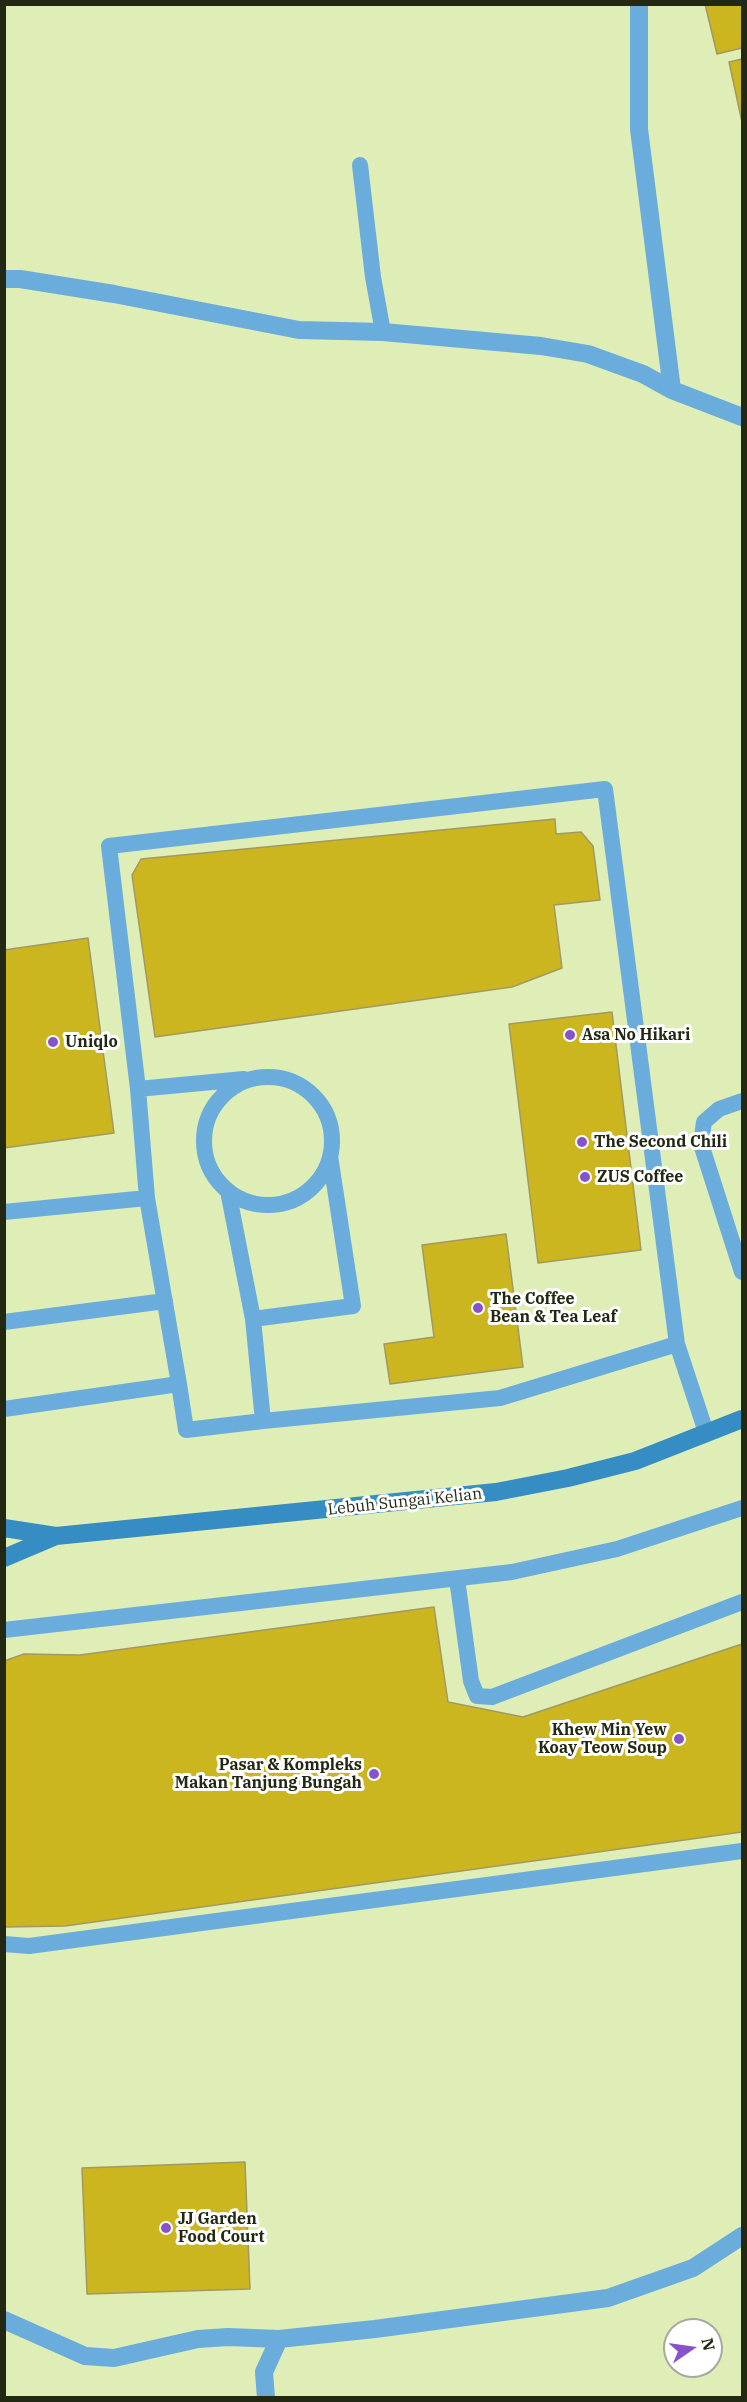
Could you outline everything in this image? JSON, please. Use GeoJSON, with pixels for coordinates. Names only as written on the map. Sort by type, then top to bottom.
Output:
{"type":"FeatureCollection","features":[{"type":"Feature","properties":{"kind":"street"},"geometry":{"type":"LineString","coordinates":[[639,4],[639,129],[672,390]]}},
{"type":"Feature","properties":{"kind":"street"},"geometry":{"type":"LineString","coordinates":[[4,264],[12,279],[114,294],[299,330],[383,332],[541,346],[588,354],[643,374],[672,390],[742,417]]}},
{"type":"Feature","properties":{"kind":"street","name":"Lebuh Sungai Kelian"},"geometry":{"type":"LineString","coordinates":[[56,1536],[496,1492],[568,1478],[635,1461],[742,1419]]}},
{"type":"Feature","properties":{"kind":"street"},"geometry":{"type":"LineString","coordinates":[[4,1528],[56,1536]]}},
{"type":"Feature","properties":{"kind":"street"},"geometry":{"type":"LineString","coordinates":[[4,1558],[56,1536]]}},
{"type":"Feature","properties":{"kind":"street"},"geometry":{"type":"LineString","coordinates":[[4,2319],[85,2356],[114,2358],[198,2339],[228,2337],[279,2339],[375,2329],[608,2298],[693,2268],[742,2236]]}},
{"type":"Feature","properties":{"kind":"street"},"geometry":{"type":"LineString","coordinates":[[266,2397],[264,2372],[279,2339]]}},
{"type":"Feature","properties":{"kind":"lane"},"geometry":{"type":"LineString","coordinates":[[360,165],[383,332]]}},
{"type":"Feature","properties":{"kind":"lane"},"geometry":{"type":"LineString","coordinates":[[676,1344],[500,1398],[186,1430],[147,1198],[138,1089],[109,846],[605,789],[676,1344],[706,1432]]}},
{"type":"Feature","properties":{"kind":"lane"},"geometry":{"type":"LineString","coordinates":[[138,1089],[276,1077],[296,1083],[313,1096],[326,1113],[331,1134],[330,1156],[352,1306],[253,1319]]}},
{"type":"Feature","properties":{"kind":"lane"},"geometry":{"type":"LineString","coordinates":[[255,1078],[236,1085],[220,1098],[209,1116],[204,1136],[206,1157],[214,1176],[228,1191],[247,1202],[267,1206],[289,1202],[308,1192],[322,1176],[330,1156]]}},
{"type":"Feature","properties":{"kind":"lane"},"geometry":{"type":"LineString","coordinates":[[742,1101],[719,1109],[704,1122],[701,1144],[742,1272]]}},
{"type":"Feature","properties":{"kind":"lane"},"geometry":{"type":"LineString","coordinates":[[228,1191],[253,1319],[263,1421]]}},
{"type":"Feature","properties":{"kind":"lane"},"geometry":{"type":"LineString","coordinates":[[4,1212],[147,1198]]}},
{"type":"Feature","properties":{"kind":"lane"},"geometry":{"type":"LineString","coordinates":[[4,1322],[165,1301]]}},
{"type":"Feature","properties":{"kind":"lane"},"geometry":{"type":"LineString","coordinates":[[4,1409],[179,1384]]}},
{"type":"Feature","properties":{"kind":"lane"},"geometry":{"type":"LineString","coordinates":[[4,1630],[512,1572],[617,1549],[742,1508]]}},
{"type":"Feature","properties":{"kind":"lane"},"geometry":{"type":"LineString","coordinates":[[457,1579],[471,1681],[477,1696],[492,1697],[742,1602]]}},
{"type":"Feature","properties":{"kind":"lane"},"geometry":{"type":"LineString","coordinates":[[4,1944],[29,1946],[742,1851]]}},
{"type":"Feature","properties":{"kind":"building"},"geometry":{"type":"Polygon","coordinates":[[[705,4],[742,4],[742,48],[717,54],[705,4]]]}},
{"type":"Feature","properties":{"kind":"building"},"geometry":{"type":"Polygon","coordinates":[[[742,59],[742,122],[729,62],[742,59]]]}},
{"type":"Feature","properties":{"kind":"building"},"geometry":{"type":"Polygon","coordinates":[[[555,819],[556,834],[581,832],[593,846],[600,900],[554,905],[562,968],[512,987],[155,1037],[132,875],[141,859],[555,819]]]}},
{"type":"Feature","properties":{"kind":"building","name":"Uniqlo"},"geometry":{"type":"Polygon","coordinates":[[[88,938],[114,1133],[4,1148],[4,950],[88,938]]]}},
{"type":"Feature","properties":{"kind":"building"},"geometry":{"type":"Polygon","coordinates":[[[612,1012],[641,1250],[538,1263],[509,1024],[612,1012]]]}},
{"type":"Feature","properties":{"kind":"building"},"geometry":{"type":"Polygon","coordinates":[[[506,1234],[523,1367],[390,1384],[384,1344],[434,1337],[422,1245],[506,1234]]]}},
{"type":"Feature","properties":{"kind":"building","name":"Pasar & Kompleks Makan Tanjung Bungah"},"geometry":{"type":"Polygon","coordinates":[[[434,1607],[448,1702],[523,1717],[742,1644],[742,1832],[65,1926],[4,1927],[4,1661],[24,1654],[80,1655],[434,1607]]]}},
{"type":"Feature","properties":{"kind":"building","name":"JJ Garden Food Court"},"geometry":{"type":"Polygon","coordinates":[[[245,2162],[250,2289],[87,2294],[82,2168],[245,2162]]]}},
{"type":"Feature","properties":{"kind":"place","name":"Asa No Hikari"},"geometry":{"type":"Point","coordinates":[570,1035]}},
{"type":"Feature","properties":{"kind":"place","name":"Uniqlo"},"geometry":{"type":"Point","coordinates":[53,1042]}},
{"type":"Feature","properties":{"kind":"place","name":"The Second Chili"},"geometry":{"type":"Point","coordinates":[582,1142]}},
{"type":"Feature","properties":{"kind":"place","name":"ZUS Coffee"},"geometry":{"type":"Point","coordinates":[585,1177]}},
{"type":"Feature","properties":{"kind":"place","name":"The Coffee Bean & Tea Leaf"},"geometry":{"type":"Point","coordinates":[478,1308]}},
{"type":"Feature","properties":{"kind":"place","name":"Khew Min Yew Koay Teow Soup"},"geometry":{"type":"Point","coordinates":[679,1739]}},
{"type":"Feature","properties":{"kind":"place","name":"Pasar & Kompleks Makan Tanjung Bungah"},"geometry":{"type":"Point","coordinates":[374,1774]}},
{"type":"Feature","properties":{"kind":"place","name":"JJ Garden Food Court"},"geometry":{"type":"Point","coordinates":[166,2228]}}]}
